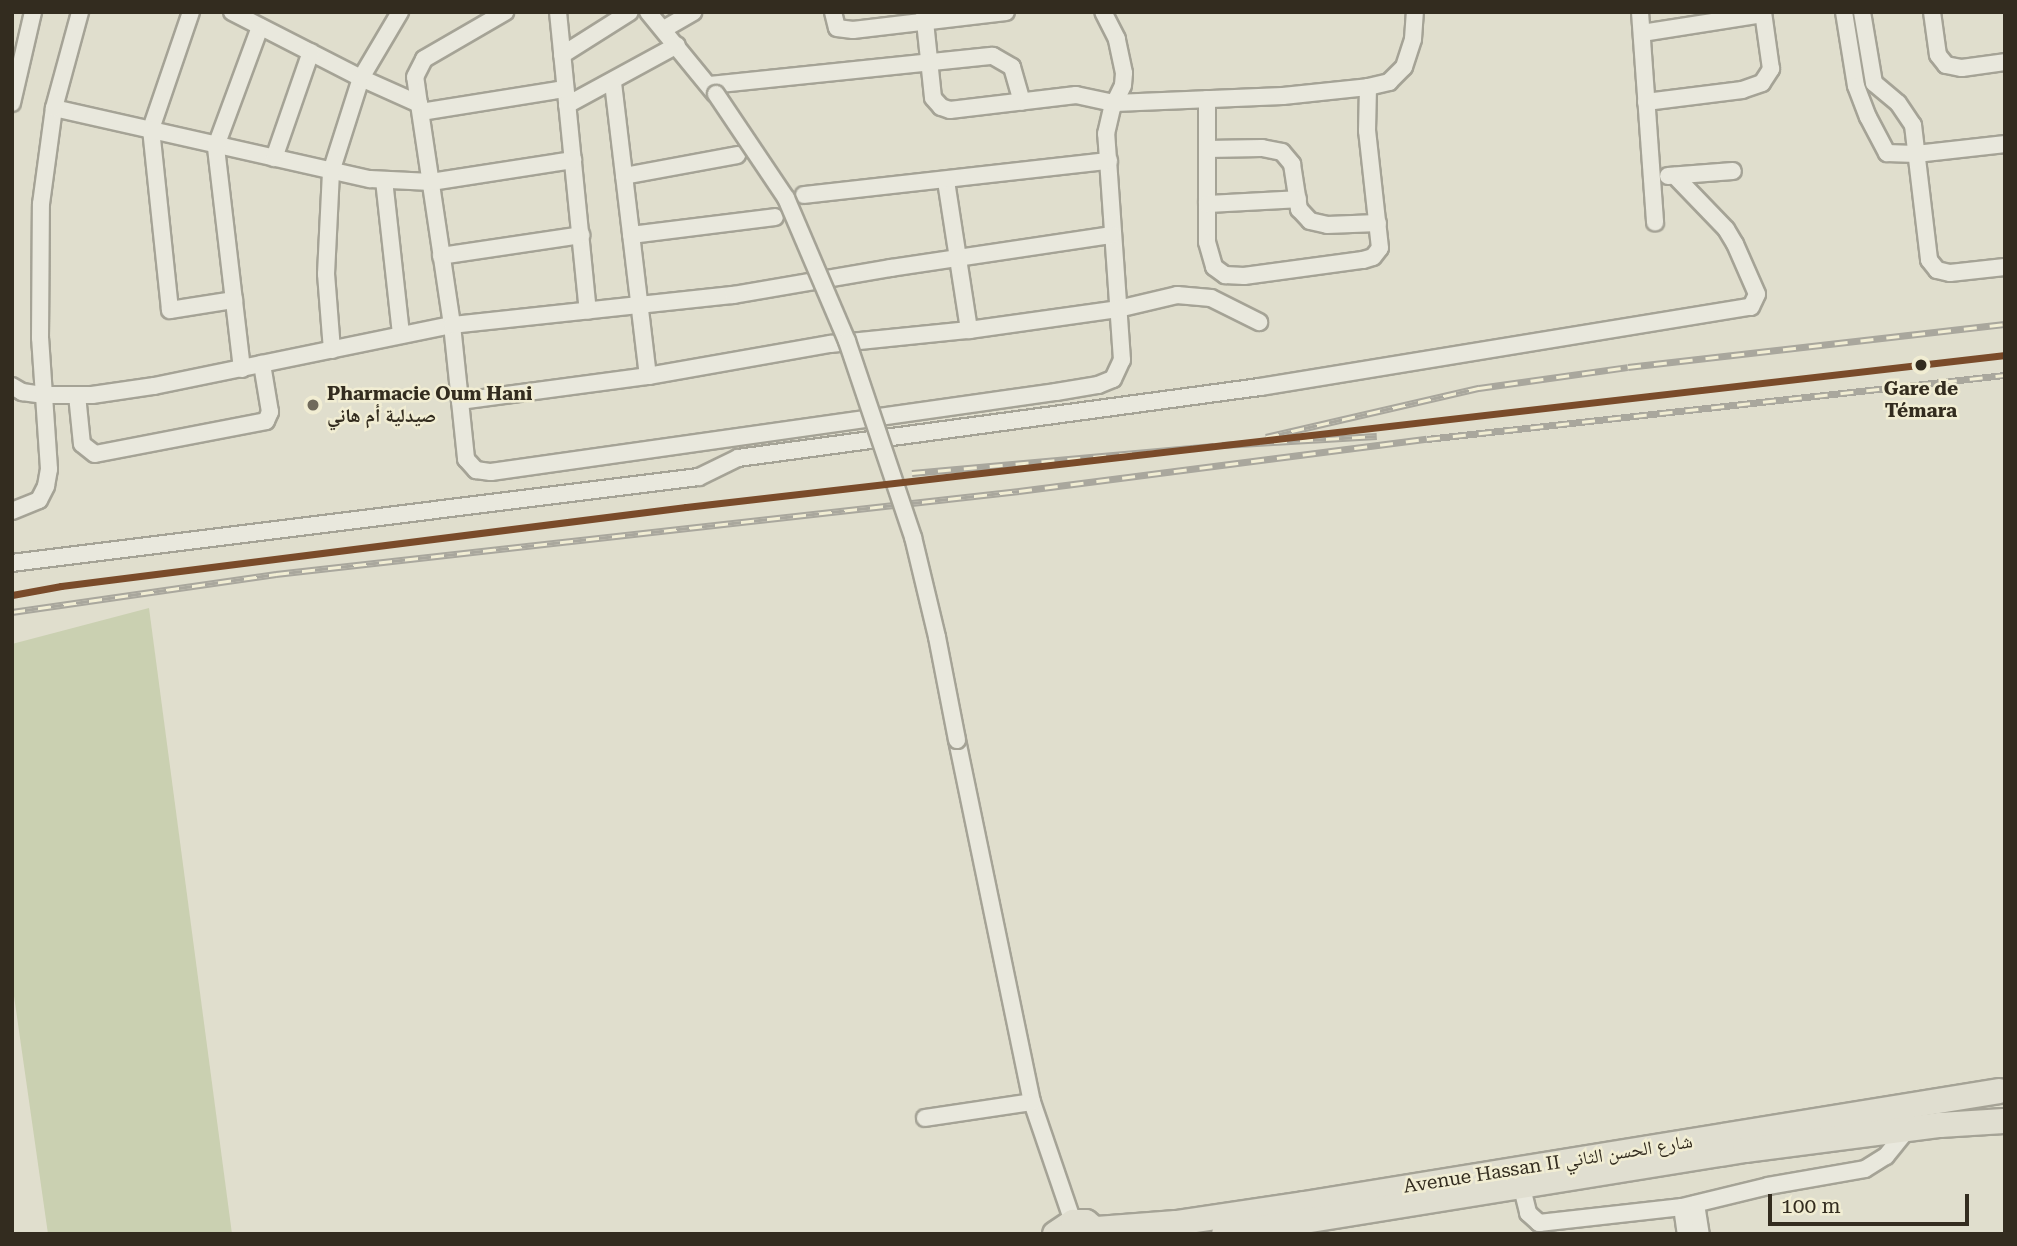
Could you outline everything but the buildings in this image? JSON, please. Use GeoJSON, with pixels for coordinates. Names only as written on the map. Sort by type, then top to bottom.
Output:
{"type":"FeatureCollection","features":[{"type":"Feature","properties":{"kind":"main road","name":"Avenue Hassan II شارع الحسن الثاني"},"geometry":{"type":"LineString","coordinates":[[1099,1231],[1176,1223],[1304,1204],[2002,1088],[1997,1107],[2005,1121],[1908,1129],[1521,1184],[1224,1234]]}},
{"type":"Feature","properties":{"kind":"main road"},"geometry":{"type":"LineString","coordinates":[[1064,1228],[1086,1222],[1099,1231]]}},
{"type":"Feature","properties":{"kind":"street"},"geometry":{"type":"LineString","coordinates":[[12,103],[20,29],[33,12]]}},
{"type":"Feature","properties":{"kind":"street"},"geometry":{"type":"LineString","coordinates":[[12,511],[39,500],[46,486],[49,469],[43,395],[38,251],[41,204],[54,108],[80,12]]}},
{"type":"Feature","properties":{"kind":"street"},"geometry":{"type":"LineString","coordinates":[[191,12],[150,129],[170,310],[234,299]]}},
{"type":"Feature","properties":{"kind":"street"},"geometry":{"type":"LineString","coordinates":[[232,12],[420,108],[566,97],[613,83],[677,45]]}},
{"type":"Feature","properties":{"kind":"street"},"geometry":{"type":"LineString","coordinates":[[331,350],[326,274],[331,172],[361,78],[400,12]]}},
{"type":"Feature","properties":{"kind":"street"},"geometry":{"type":"LineString","coordinates":[[505,12],[424,59],[415,77],[452,325],[466,459],[476,470],[491,472],[1098,386],[1112,379],[1122,360],[1106,134],[1123,86],[1122,55],[1103,12]]}},
{"type":"Feature","properties":{"kind":"street"},"geometry":{"type":"LineString","coordinates":[[558,12],[588,310]]}},
{"type":"Feature","properties":{"kind":"street"},"geometry":{"type":"LineString","coordinates":[[562,55],[630,12]]}},
{"type":"Feature","properties":{"kind":"street"},"geometry":{"type":"LineString","coordinates":[[648,12],[713,90],[791,207],[847,341],[913,537],[937,636],[1032,1102],[1064,1228]]}},
{"type":"Feature","properties":{"kind":"street"},"geometry":{"type":"LineString","coordinates":[[664,29],[693,12]]}},
{"type":"Feature","properties":{"kind":"street"},"geometry":{"type":"LineString","coordinates":[[832,12],[836,26],[843,30],[924,18],[1006,12]]}},
{"type":"Feature","properties":{"kind":"street"},"geometry":{"type":"LineString","coordinates":[[924,18],[933,98],[946,109],[1076,95],[1115,103],[1283,96],[1368,87],[1389,82],[1404,67],[1413,39],[1415,12]]}},
{"type":"Feature","properties":{"kind":"street"},"geometry":{"type":"LineString","coordinates":[[1640,12],[1655,222]]}},
{"type":"Feature","properties":{"kind":"street"},"geometry":{"type":"LineString","coordinates":[[1844,12],[1856,86],[1882,147],[1894,155],[2005,144]]}},
{"type":"Feature","properties":{"kind":"street"},"geometry":{"type":"LineString","coordinates":[[1862,12],[1874,83],[1898,103],[1910,118],[1929,260],[1933,266],[1951,273],[2005,267]]}},
{"type":"Feature","properties":{"kind":"street"},"geometry":{"type":"LineString","coordinates":[[1932,12],[1937,55],[1946,65],[1962,68],[2005,62]]}},
{"type":"Feature","properties":{"kind":"street"},"geometry":{"type":"LineString","coordinates":[[1642,33],[1763,13],[1771,69],[1762,83],[1742,90],[1646,103]]}},
{"type":"Feature","properties":{"kind":"street"},"geometry":{"type":"LineString","coordinates":[[242,369],[216,146],[260,27]]}},
{"type":"Feature","properties":{"kind":"street"},"geometry":{"type":"LineString","coordinates":[[274,158],[311,52]]}},
{"type":"Feature","properties":{"kind":"street"},"geometry":{"type":"LineString","coordinates":[[713,90],[993,57],[1003,59],[1012,66],[1022,102]]}},
{"type":"Feature","properties":{"kind":"street"},"geometry":{"type":"LineString","coordinates":[[613,83],[648,376]]}},
{"type":"Feature","properties":{"kind":"street"},"geometry":{"type":"LineString","coordinates":[[1207,99],[1208,242],[1214,267],[1225,275],[1279,273],[1373,257],[1380,248],[1368,143],[1368,87]]}},
{"type":"Feature","properties":{"kind":"street"},"geometry":{"type":"LineString","coordinates":[[54,108],[331,172],[384,180],[431,182],[573,160]]}},
{"type":"Feature","properties":{"kind":"street"},"geometry":{"type":"LineString","coordinates":[[1207,149],[1262,148],[1282,152],[1292,164],[1300,209],[1310,221],[1327,225],[1378,223]]}},
{"type":"Feature","properties":{"kind":"street"},"geometry":{"type":"LineString","coordinates":[[624,176],[737,155]]}},
{"type":"Feature","properties":{"kind":"street"},"geometry":{"type":"LineString","coordinates":[[804,195],[1110,162]]}},
{"type":"Feature","properties":{"kind":"street"},"geometry":{"type":"LineString","coordinates":[[1651,178],[1733,171]]}},
{"type":"Feature","properties":{"kind":"street"},"geometry":{"type":"LineString","coordinates":[[12,563],[699,477],[738,458],[1260,387],[1751,307],[1757,294],[1735,244],[1726,229],[1675,176]]}},
{"type":"Feature","properties":{"kind":"street"},"geometry":{"type":"LineString","coordinates":[[384,180],[401,335]]}},
{"type":"Feature","properties":{"kind":"street"},"geometry":{"type":"LineString","coordinates":[[946,181],[956,260],[970,330]]}},
{"type":"Feature","properties":{"kind":"street"},"geometry":{"type":"LineString","coordinates":[[1207,204],[1298,200]]}},
{"type":"Feature","properties":{"kind":"street"},"geometry":{"type":"LineString","coordinates":[[631,235],[775,217]]}},
{"type":"Feature","properties":{"kind":"street"},"geometry":{"type":"LineString","coordinates":[[441,256],[581,235]]}},
{"type":"Feature","properties":{"kind":"street"},"geometry":{"type":"LineString","coordinates":[[12,386],[22,392],[43,395],[77,395],[154,386],[452,325],[733,295],[1113,235]]}},
{"type":"Feature","properties":{"kind":"street"},"geometry":{"type":"LineString","coordinates":[[460,401],[648,376],[830,344],[970,330],[1118,309],[1177,295],[1211,298],[1259,322]]}},
{"type":"Feature","properties":{"kind":"street"},"geometry":{"type":"LineString","coordinates":[[77,395],[82,444],[95,454],[266,421],[270,412],[262,364]]}},
{"type":"Feature","properties":{"kind":"street"},"geometry":{"type":"LineString","coordinates":[[925,1118],[1032,1102]]}},
{"type":"Feature","properties":{"kind":"street"},"geometry":{"type":"LineString","coordinates":[[1521,1184],[1528,1213],[1539,1223],[1689,1206],[1768,1186],[1865,1169],[1886,1156],[1908,1129]]}},
{"type":"Feature","properties":{"kind":"street"},"geometry":{"type":"LineString","coordinates":[[1686,1234],[1689,1206]]}},
{"type":"Feature","properties":{"kind":"street"},"geometry":{"type":"LineString","coordinates":[[1689,1206],[1701,1234]]}},
{"type":"Feature","properties":{"kind":"green space"},"geometry":{"type":"Polygon","coordinates":[[[149,608],[232,1234],[48,1234],[12,982],[12,644],[149,608]]]}},
{"type":"Feature","properties":{"kind":"railway"},"geometry":{"type":"LineString","coordinates":[[1266,437],[1479,388],[1628,367],[2005,324]]}},
{"type":"Feature","properties":{"kind":"railway"},"geometry":{"type":"LineString","coordinates":[[12,612],[276,574],[1019,491],[1427,439],[2005,375]]}},
{"type":"Feature","properties":{"kind":"railway"},"geometry":{"type":"LineString","coordinates":[[1222,445],[1377,436]]}},
{"type":"Feature","properties":{"kind":"railway"},"geometry":{"type":"LineString","coordinates":[[912,473],[1214,446]]}},
{"type":"Feature","properties":{"kind":"transit line"},"geometry":{"type":"LineString","coordinates":[[12,595],[61,586],[686,507],[2005,355]]}},
{"type":"Feature","properties":{"kind":"place","name":"Gare de Témara"},"geometry":{"type":"Point","coordinates":[1921,365]}},
{"type":"Feature","properties":{"kind":"place","name":"Pharmacie Oum Hani صيدلية أم هاني"},"geometry":{"type":"Point","coordinates":[313,405]}}]}
